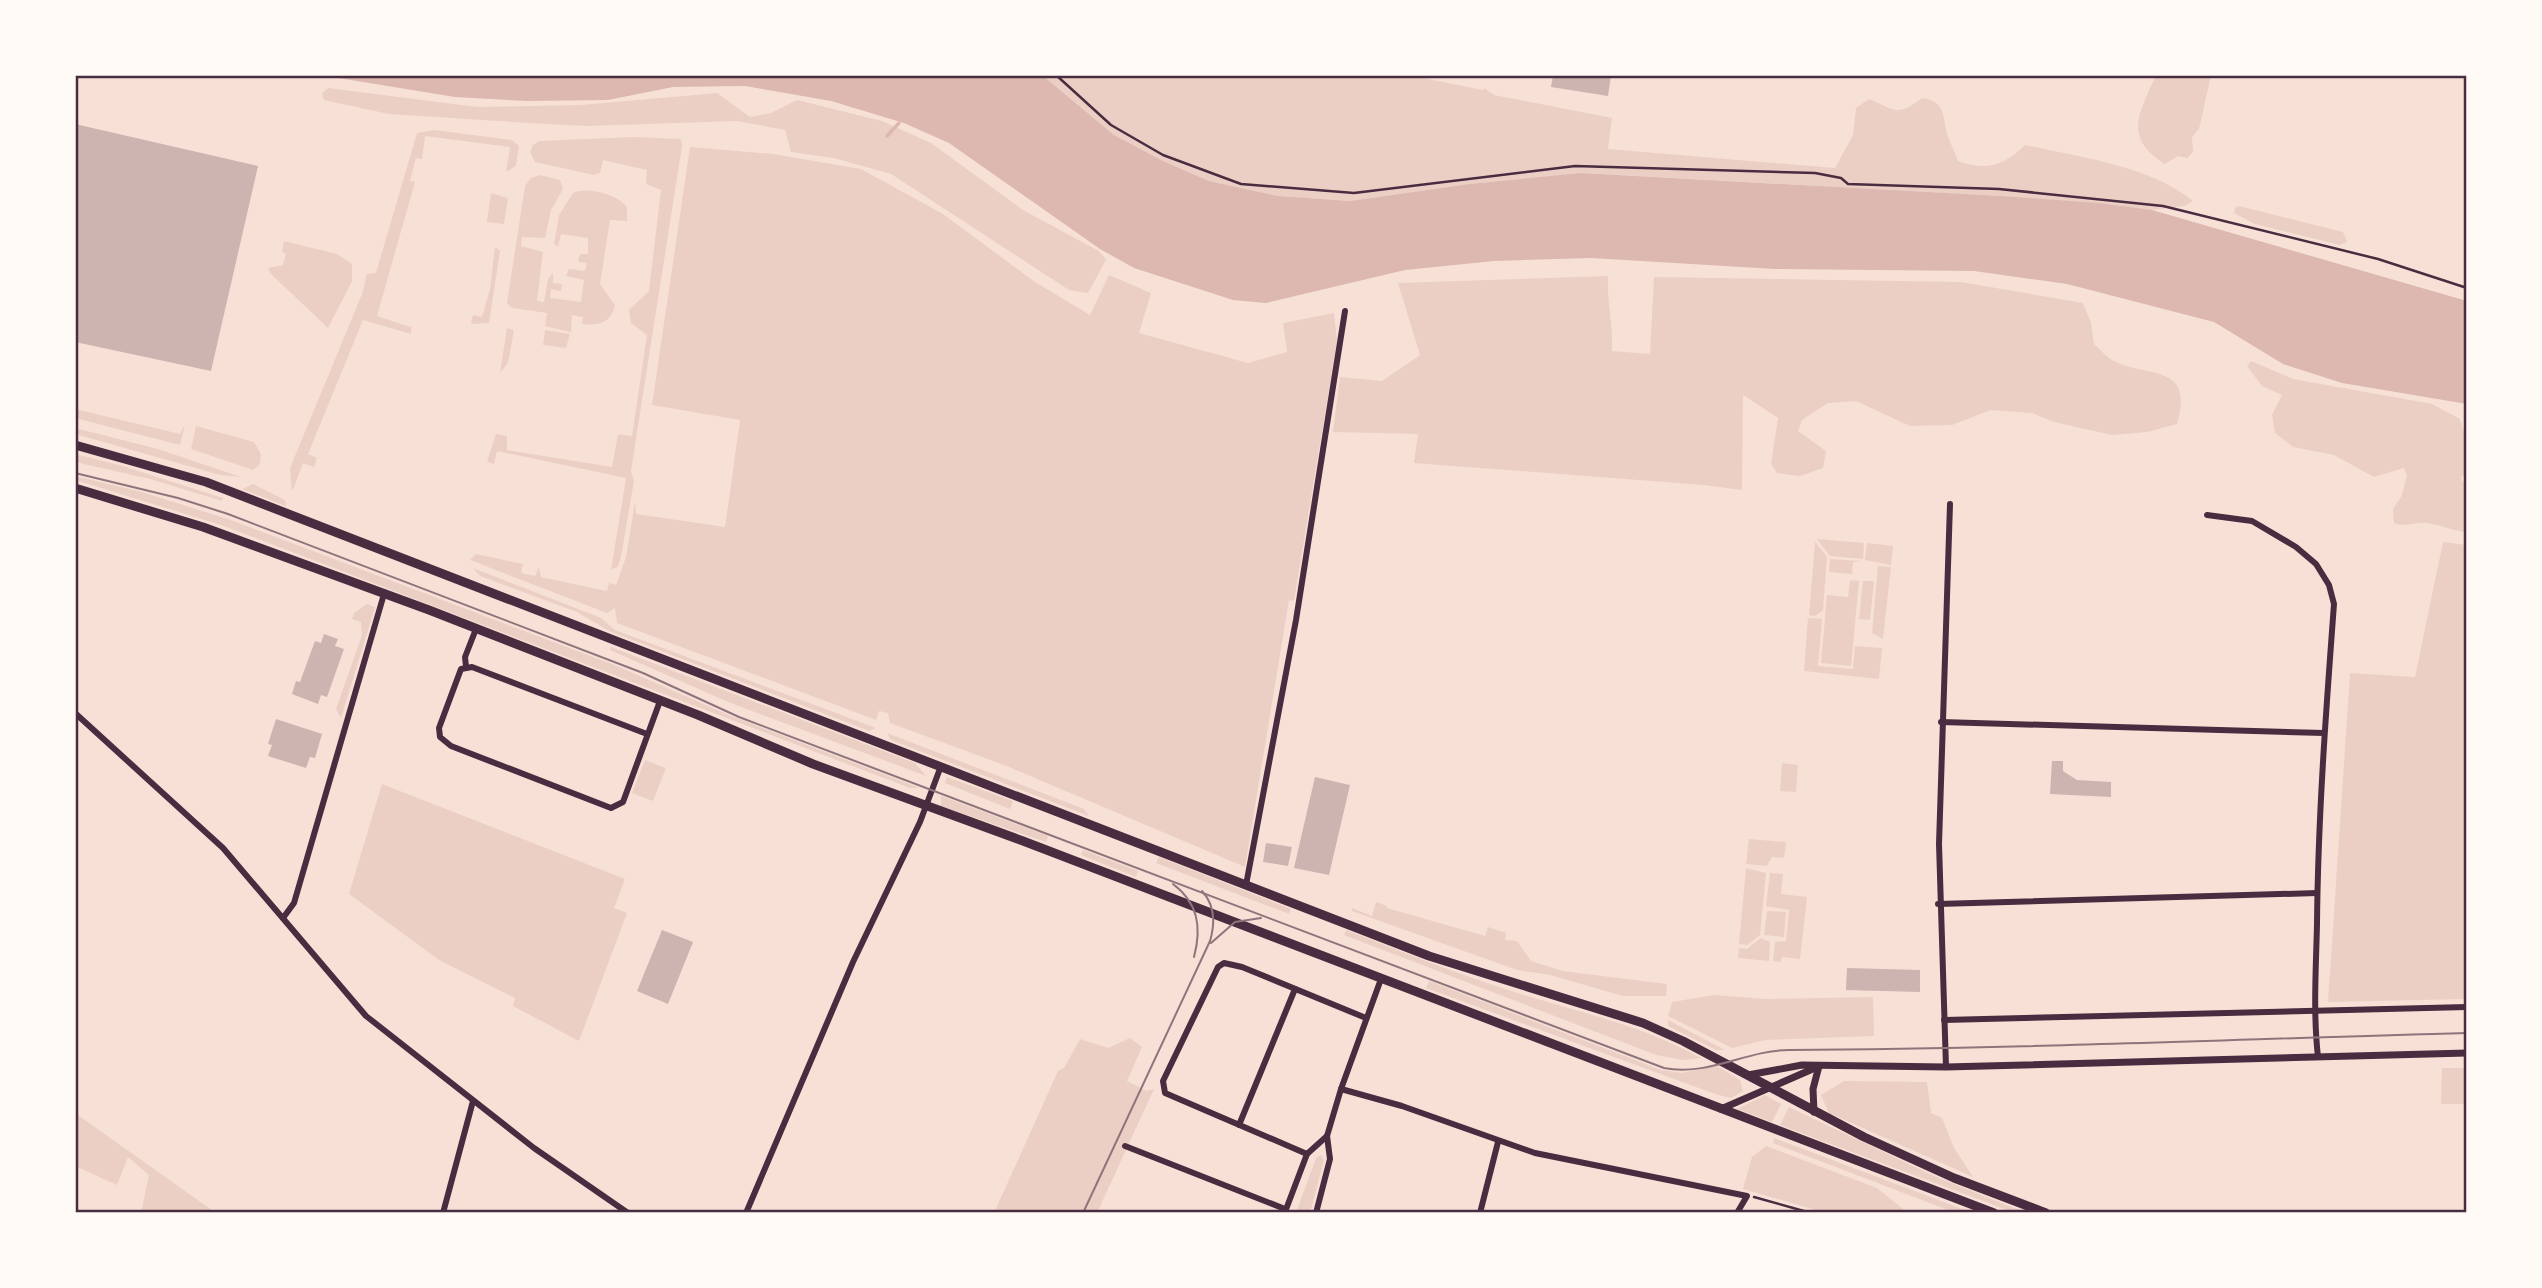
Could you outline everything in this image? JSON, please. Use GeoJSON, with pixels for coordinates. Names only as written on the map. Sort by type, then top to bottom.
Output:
{"type":"FeatureCollection","features":[{"type":"Feature","properties":{"kind":"main road"},"geometry":{"type":"LineString","coordinates":[[75,445],[206,482],[1429,956],[1643,1023],[1814,1112],[1954,1178],[2046,1213]]}},
{"type":"Feature","properties":{"kind":"main road"},"geometry":{"type":"LineString","coordinates":[[75,488],[202,527],[476,628],[926,808],[1024,841],[1994,1213]]}},
{"type":"Feature","properties":{"kind":"street"},"geometry":{"type":"LineString","coordinates":[[1246,885],[1296,620],[1345,311]]}},
{"type":"Feature","properties":{"kind":"street"},"geometry":{"type":"LineString","coordinates":[[1947,1067],[1938,904],[1941,722],[1950,504]]}},
{"type":"Feature","properties":{"kind":"street"},"geometry":{"type":"LineString","coordinates":[[2207,515],[2252,521],[2297,547],[2316,565],[2329,584],[2334,604],[2324,733],[2317,893],[2314,1011],[2318,1057]]}},
{"type":"Feature","properties":{"kind":"street"},"geometry":{"type":"LineString","coordinates":[[284,918],[294,903],[384,594]]}},
{"type":"Feature","properties":{"kind":"street"},"geometry":{"type":"LineString","coordinates":[[466,667],[465,657],[476,628]]}},
{"type":"Feature","properties":{"kind":"street"},"geometry":{"type":"LineString","coordinates":[[647,734],[466,667],[461,668],[439,728],[440,737],[451,746],[611,808],[623,802],[660,701]]}},
{"type":"Feature","properties":{"kind":"street"},"geometry":{"type":"LineString","coordinates":[[75,713],[223,848],[366,1016],[473,1101],[628,1213]]}},
{"type":"Feature","properties":{"kind":"street"},"geometry":{"type":"LineString","coordinates":[[1941,722],[2324,733]]}},
{"type":"Feature","properties":{"kind":"street"},"geometry":{"type":"LineString","coordinates":[[746,1213],[853,962],[926,808],[940,766]]}},
{"type":"Feature","properties":{"kind":"street"},"geometry":{"type":"LineString","coordinates":[[1938,904],[2317,893]]}},
{"type":"Feature","properties":{"kind":"street"},"geometry":{"type":"LineString","coordinates":[[1307,1154],[1165,1093],[1163,1082],[1218,967],[1231,963],[1366,1018]]}},
{"type":"Feature","properties":{"kind":"street"},"geometry":{"type":"LineString","coordinates":[[1316,1213],[1330,1159],[1327,1136],[1381,979]]}},
{"type":"Feature","properties":{"kind":"street"},"geometry":{"type":"LineString","coordinates":[[1239,1125],[1295,989]]}},
{"type":"Feature","properties":{"kind":"street"},"geometry":{"type":"LineString","coordinates":[[1944,1020],[2467,1007]]}},
{"type":"Feature","properties":{"kind":"street"},"geometry":{"type":"LineString","coordinates":[[1747,1076],[1784,1066],[1947,1067],[2467,1053]]}},
{"type":"Feature","properties":{"kind":"street"},"geometry":{"type":"LineString","coordinates":[[1721,1109],[1819,1066]]}},
{"type":"Feature","properties":{"kind":"street"},"geometry":{"type":"LineString","coordinates":[[1814,1112],[1813,1089],[1819,1066]]}},
{"type":"Feature","properties":{"kind":"street"},"geometry":{"type":"LineString","coordinates":[[1341,1089],[1402,1106],[1535,1153],[1747,1196],[1737,1213]]}},
{"type":"Feature","properties":{"kind":"street"},"geometry":{"type":"LineString","coordinates":[[443,1213],[473,1101]]}},
{"type":"Feature","properties":{"kind":"street"},"geometry":{"type":"LineString","coordinates":[[1125,1146],[1285,1211],[1307,1154],[1327,1136]]}},
{"type":"Feature","properties":{"kind":"street"},"geometry":{"type":"LineString","coordinates":[[1480,1213],[1498,1142]]}},
{"type":"Feature","properties":{"kind":"path"},"geometry":{"type":"LineString","coordinates":[[1056,75],[1111,125],[1163,155],[1241,184],[1354,193],[1575,166],[1815,173],[1841,178],[1848,184],[1999,189],[2163,206],[2378,259],[2467,288]]}},
{"type":"Feature","properties":{"kind":"path"},"geometry":{"type":"LineString","coordinates":[[1747,1196],[1811,1213]]}},
{"type":"Feature","properties":{"kind":"shaded area"},"geometry":{"type":"Polygon","coordinates":[[[320,75],[1042,75],[1114,135],[1163,161],[1209,181],[1278,196],[1350,201],[1469,184],[1581,173],[2001,196],[2152,210],[2467,301],[2467,404],[2342,383],[2283,364],[2214,322],[2067,284],[1974,271],[1775,269],[1591,258],[1494,261],[1405,270],[1266,303],[1233,300],[1134,268],[1100,249],[949,143],[904,123],[831,101],[745,86],[673,87],[608,100],[526,101],[455,97],[320,75]]]}},
{"type":"Feature","properties":{"kind":"shaded area"},"geometry":{"type":"Polygon","coordinates":[[[1042,75],[1408,75],[1483,90],[1484,88],[1494,95],[1612,118],[1608,149],[1835,168],[1853,135],[1856,108],[1869,99],[1901,110],[1922,98],[1935,102],[1942,110],[1947,134],[1958,161],[1977,166],[1994,165],[2010,158],[2025,145],[2136,171],[2176,189],[2193,201],[2184,206],[2152,210],[2001,196],[1584,173],[1469,184],[1350,201],[1278,196],[1209,181],[1163,161],[1114,135],[1042,75]]]}},
{"type":"Feature","properties":{"kind":"shaded area"},"geometry":{"type":"Polygon","coordinates":[[[2156,75],[2211,75],[2199,129],[2192,137],[2193,152],[2187,158],[2178,156],[2165,164],[2143,144],[2139,134],[2140,112],[2156,75]]]}},
{"type":"Feature","properties":{"kind":"shaded area"},"geometry":{"type":"Polygon","coordinates":[[[328,88],[477,107],[581,105],[717,93],[750,117],[771,113],[797,100],[882,121],[931,143],[1023,210],[1099,251],[1106,260],[1088,293],[1069,290],[891,174],[834,158],[791,152],[785,130],[737,121],[587,126],[389,114],[324,100],[322,93],[328,88]]]}},
{"type":"Feature","properties":{"kind":"shaded area"},"geometry":{"type":"Polygon","coordinates":[[[434,130],[512,140],[519,146],[516,166],[506,172],[510,147],[425,136],[422,159],[416,158],[410,181],[415,182],[377,316],[410,327],[411,324],[411,334],[363,320],[308,454],[317,458],[314,467],[303,463],[292,492],[290,468],[362,294],[367,274],[376,273],[417,133],[434,130]]]}},
{"type":"Feature","properties":{"kind":"shaded area"},"geometry":{"type":"Polygon","coordinates":[[[633,137],[681,139],[682,146],[631,471],[634,481],[621,557],[618,566],[611,570],[626,478],[497,451],[494,464],[487,462],[496,434],[507,436],[507,450],[612,467],[618,434],[632,436],[647,335],[631,323],[629,310],[649,291],[661,190],[646,184],[647,170],[603,160],[600,173],[594,175],[535,162],[530,152],[533,145],[539,141],[633,137]]]}},
{"type":"Feature","properties":{"kind":"shaded area"},"geometry":{"type":"Polygon","coordinates":[[[690,147],[773,154],[861,169],[943,214],[1035,282],[1090,315],[1109,275],[1151,293],[1139,333],[1248,363],[1287,352],[1283,323],[1334,313],[1337,341],[1294,601],[1289,600],[1245,867],[1004,765],[890,723],[888,713],[879,711],[876,720],[617,623],[615,608],[607,613],[470,560],[476,554],[523,564],[521,573],[535,576],[539,567],[541,577],[607,591],[609,583],[616,585],[626,557],[635,502],[636,514],[725,527],[740,420],[652,405],[690,147]]]}},
{"type":"Feature","properties":{"kind":"shaded area"},"geometry":{"type":"Polygon","coordinates":[[[540,175],[560,180],[563,189],[551,210],[545,238],[522,237],[521,246],[543,252],[537,301],[544,302],[548,279],[553,273],[553,283],[562,284],[561,291],[551,289],[550,298],[581,302],[584,280],[566,276],[569,269],[585,271],[587,263],[578,262],[580,254],[588,254],[588,238],[561,234],[558,247],[554,244],[559,215],[573,193],[603,193],[618,199],[627,208],[627,221],[610,220],[600,284],[615,305],[611,316],[603,322],[582,324],[583,317],[572,315],[571,332],[545,326],[547,313],[512,308],[507,303],[525,186],[531,178],[540,175]]]}},
{"type":"Feature","properties":{"kind":"shaded area"},"geometry":{"type":"Polygon","coordinates":[[[491,193],[508,198],[504,224],[487,222],[491,193]]]}},
{"type":"Feature","properties":{"kind":"shaded area"},"geometry":{"type":"Polygon","coordinates":[[[2239,206],[2343,232],[2347,242],[2340,245],[2255,224],[2234,213],[2239,206]]]}},
{"type":"Feature","properties":{"kind":"shaded area"},"geometry":{"type":"Polygon","coordinates":[[[284,241],[337,254],[352,264],[352,281],[328,328],[270,273],[268,268],[283,265],[286,254],[282,252],[284,241]]]}},
{"type":"Feature","properties":{"kind":"shaded area"},"geometry":{"type":"Polygon","coordinates":[[[495,247],[500,251],[489,323],[471,324],[473,315],[482,317],[490,289],[495,247]]]}},
{"type":"Feature","properties":{"kind":"shaded area"},"geometry":{"type":"Polygon","coordinates":[[[1608,276],[1612,351],[1650,354],[1654,277],[1961,282],[2083,303],[2091,323],[2094,344],[2107,357],[2129,367],[2166,376],[2174,382],[2180,391],[2181,405],[2177,424],[2147,432],[2112,435],[2054,422],[2032,413],[1991,410],[1952,425],[1910,426],[1856,401],[1828,403],[1802,420],[1798,431],[1826,451],[1823,468],[1800,476],[1777,473],[1771,464],[1778,418],[1743,395],[1742,490],[1414,463],[1418,434],[1333,432],[1340,377],[1382,381],[1420,355],[1398,283],[1608,276]]]}},
{"type":"Feature","properties":{"kind":"shaded area"},"geometry":{"type":"Polygon","coordinates":[[[507,328],[514,330],[508,363],[500,373],[507,328]]]}},
{"type":"Feature","properties":{"kind":"shaded area"},"geometry":{"type":"Polygon","coordinates":[[[545,330],[570,334],[566,348],[543,345],[545,330]]]}},
{"type":"Feature","properties":{"kind":"shaded area"},"geometry":{"type":"Polygon","coordinates":[[[2251,361],[2293,379],[2432,404],[2460,419],[2467,443],[2467,471],[2461,478],[2467,489],[2467,532],[2428,523],[2394,523],[2393,509],[2401,497],[2407,476],[2404,468],[2374,477],[2334,455],[2293,447],[2275,433],[2272,415],[2282,395],[2262,386],[2247,366],[2251,361]]]}},
{"type":"Feature","properties":{"kind":"shaded area"},"geometry":{"type":"Polygon","coordinates":[[[75,409],[180,434],[185,424],[180,445],[75,418],[75,409]]]}},
{"type":"Feature","properties":{"kind":"shaded area"},"geometry":{"type":"Polygon","coordinates":[[[196,426],[254,442],[261,454],[260,464],[253,470],[191,449],[196,426]]]}},
{"type":"Feature","properties":{"kind":"shaded area"},"geometry":{"type":"Polygon","coordinates":[[[75,428],[158,449],[241,477],[220,475],[75,434],[75,428]]]}},
{"type":"Feature","properties":{"kind":"shaded area"},"geometry":{"type":"Polygon","coordinates":[[[75,454],[123,466],[223,498],[222,501],[150,479],[75,462],[75,454]]]}},
{"type":"Feature","properties":{"kind":"shaded area"},"geometry":{"type":"Polygon","coordinates":[[[75,476],[142,492],[231,520],[617,666],[731,716],[920,788],[910,788],[221,525],[75,480],[75,476]]]}},
{"type":"Feature","properties":{"kind":"shaded area"},"geometry":{"type":"Polygon","coordinates":[[[253,484],[285,500],[286,506],[242,489],[253,484]]]}},
{"type":"Feature","properties":{"kind":"shaded area"},"geometry":{"type":"Polygon","coordinates":[[[1817,539],[1864,543],[1863,559],[1830,556],[1817,539]]]}},
{"type":"Feature","properties":{"kind":"shaded area"},"geometry":{"type":"Polygon","coordinates":[[[1815,542],[1827,557],[1823,610],[1815,616],[1809,615],[1815,542]]]}},
{"type":"Feature","properties":{"kind":"shaded area"},"geometry":{"type":"Polygon","coordinates":[[[2443,542],[2467,545],[2467,999],[2328,1002],[2350,673],[2415,677],[2443,542]]]}},
{"type":"Feature","properties":{"kind":"shaded area"},"geometry":{"type":"Polygon","coordinates":[[[1867,543],[1893,546],[1891,565],[1865,560],[1867,543]]]}},
{"type":"Feature","properties":{"kind":"shaded area"},"geometry":{"type":"Polygon","coordinates":[[[1830,559],[1862,561],[1853,562],[1852,574],[1829,572],[1830,559]]]}},
{"type":"Feature","properties":{"kind":"shaded area"},"geometry":{"type":"Polygon","coordinates":[[[1878,566],[1891,567],[1883,639],[1872,633],[1878,566]]]}},
{"type":"Feature","properties":{"kind":"shaded area"},"geometry":{"type":"Polygon","coordinates":[[[473,568],[601,618],[615,630],[876,728],[869,731],[609,631],[577,612],[480,576],[473,568]]]}},
{"type":"Feature","properties":{"kind":"shaded area"},"geometry":{"type":"Polygon","coordinates":[[[1850,580],[1859,581],[1851,666],[1821,663],[1827,595],[1848,597],[1850,580]]]}},
{"type":"Feature","properties":{"kind":"shaded area"},"geometry":{"type":"Polygon","coordinates":[[[1863,581],[1874,581],[1870,620],[1859,619],[1863,581]]]}},
{"type":"Feature","properties":{"kind":"shaded area"},"geometry":{"type":"Polygon","coordinates":[[[367,604],[375,607],[341,718],[336,709],[362,635],[361,622],[352,619],[354,613],[367,604]]]}},
{"type":"Feature","properties":{"kind":"shaded area"},"geometry":{"type":"Polygon","coordinates":[[[1808,618],[1822,619],[1818,666],[1853,669],[1855,646],[1882,648],[1879,679],[1804,671],[1808,618]]]}},
{"type":"Feature","properties":{"kind":"shaded area"},"geometry":{"type":"Polygon","coordinates":[[[611,647],[915,763],[926,776],[728,702],[610,650],[611,647]]]}},
{"type":"Feature","properties":{"kind":"shaded area"},"geometry":{"type":"Polygon","coordinates":[[[887,733],[1084,809],[1089,816],[891,740],[887,733]]]}},
{"type":"Feature","properties":{"kind":"shaded area"},"geometry":{"type":"Polygon","coordinates":[[[645,760],[666,768],[653,801],[632,793],[645,760]]]}},
{"type":"Feature","properties":{"kind":"shaded area"},"geometry":{"type":"Polygon","coordinates":[[[1782,763],[1798,765],[1796,792],[1780,791],[1782,763]]]}},
{"type":"Feature","properties":{"kind":"shaded area"},"geometry":{"type":"Polygon","coordinates":[[[947,777],[1013,801],[1010,809],[945,783],[947,777]]]}},
{"type":"Feature","properties":{"kind":"shaded area"},"geometry":{"type":"Polygon","coordinates":[[[382,784],[625,879],[614,908],[627,913],[579,1041],[513,1006],[515,998],[439,960],[349,894],[382,784]]]}},
{"type":"Feature","properties":{"kind":"shaded area"},"geometry":{"type":"Polygon","coordinates":[[[941,796],[1048,836],[1046,842],[941,806],[941,796]]]}},
{"type":"Feature","properties":{"kind":"shaded area"},"geometry":{"type":"Polygon","coordinates":[[[1749,839],[1786,842],[1784,858],[1772,857],[1767,866],[1746,864],[1749,839]]]}},
{"type":"Feature","properties":{"kind":"shaded area"},"geometry":{"type":"Polygon","coordinates":[[[1083,850],[1138,871],[1136,877],[1081,855],[1083,850]]]}},
{"type":"Feature","properties":{"kind":"shaded area"},"geometry":{"type":"Polygon","coordinates":[[[1159,857],[1291,909],[1289,914],[1156,863],[1159,857]]]}},
{"type":"Feature","properties":{"kind":"shaded area"},"geometry":{"type":"Polygon","coordinates":[[[1746,868],[1766,873],[1760,935],[1747,945],[1739,944],[1746,868]]]}},
{"type":"Feature","properties":{"kind":"shaded area"},"geometry":{"type":"Polygon","coordinates":[[[1770,873],[1783,874],[1781,894],[1807,897],[1800,959],[1782,957],[1781,962],[1773,961],[1775,942],[1786,941],[1789,910],[1766,906],[1770,873]]]}},
{"type":"Feature","properties":{"kind":"shaded area"},"geometry":{"type":"Polygon","coordinates":[[[1376,902],[1387,908],[1485,936],[1488,927],[1506,933],[1505,940],[1517,941],[1531,961],[1563,971],[1667,984],[1666,996],[1623,996],[1550,975],[1517,970],[1352,911],[1352,908],[1372,916],[1376,902]]]}},
{"type":"Feature","properties":{"kind":"shaded area"},"geometry":{"type":"Polygon","coordinates":[[[1767,911],[1786,912],[1784,937],[1764,935],[1767,911]]]}},
{"type":"Feature","properties":{"kind":"shaded area"},"geometry":{"type":"Polygon","coordinates":[[[1346,930],[1487,983],[1631,1027],[1701,1058],[1683,1060],[1656,1055],[1344,935],[1346,930]]]}},
{"type":"Feature","properties":{"kind":"shaded area"},"geometry":{"type":"Polygon","coordinates":[[[1761,938],[1770,942],[1769,961],[1738,958],[1739,948],[1747,949],[1761,938]]]}},
{"type":"Feature","properties":{"kind":"shaded area"},"geometry":{"type":"Polygon","coordinates":[[[1429,981],[1661,1070],[1682,1073],[1717,1066],[1740,1080],[1743,1091],[1731,1098],[1715,1094],[1426,988],[1429,981]]]}},
{"type":"Feature","properties":{"kind":"shaded area"},"geometry":{"type":"Polygon","coordinates":[[[1714,995],[1766,999],[1873,997],[1874,1036],[1766,1040],[1732,1048],[1668,1016],[1672,1002],[1714,995]]]}},
{"type":"Feature","properties":{"kind":"shaded area"},"geometry":{"type":"Polygon","coordinates":[[[1668,1020],[1725,1050],[1716,1050],[1668,1026],[1668,1020]]]}},
{"type":"Feature","properties":{"kind":"shaded area"},"geometry":{"type":"Polygon","coordinates":[[[1130,1038],[1142,1047],[1127,1081],[1147,1091],[1154,1089],[1097,1213],[994,1213],[1058,1071],[1064,1068],[1080,1039],[1108,1048],[1130,1038]]]}},
{"type":"Feature","properties":{"kind":"shaded area"},"geometry":{"type":"Polygon","coordinates":[[[2442,1068],[2466,1068],[2467,1104],[2441,1104],[2442,1068]]]}},
{"type":"Feature","properties":{"kind":"shaded area"},"geometry":{"type":"Polygon","coordinates":[[[1844,1081],[1927,1082],[1931,1113],[1942,1118],[1954,1148],[1973,1177],[1829,1113],[1821,1095],[1844,1081]]]}},
{"type":"Feature","properties":{"kind":"shaded area"},"geometry":{"type":"Polygon","coordinates":[[[1765,1095],[1781,1104],[1772,1122],[1737,1109],[1765,1095]]]}},
{"type":"Feature","properties":{"kind":"shaded area"},"geometry":{"type":"Polygon","coordinates":[[[1789,1107],[1932,1175],[2026,1213],[2015,1213],[1780,1125],[1789,1107]]]}},
{"type":"Feature","properties":{"kind":"shaded area"},"geometry":{"type":"Polygon","coordinates":[[[75,1113],[216,1213],[141,1213],[149,1175],[128,1157],[117,1185],[75,1166],[75,1113]]]}},
{"type":"Feature","properties":{"kind":"shaded area"},"geometry":{"type":"Polygon","coordinates":[[[1774,1138],[1973,1213],[1956,1213],[1773,1143],[1774,1138]]]}},
{"type":"Feature","properties":{"kind":"shaded area"},"geometry":{"type":"Polygon","coordinates":[[[1766,1146],[1877,1188],[1908,1213],[1826,1213],[1743,1189],[1752,1157],[1766,1146]]]}},
{"type":"Feature","properties":{"kind":"shaded area"},"geometry":{"type":"Polygon","coordinates":[[[1321,1155],[1324,1160],[1310,1213],[1296,1213],[1316,1158],[1321,1155]]]}},
{"type":"Feature","properties":{"kind":"building"},"geometry":{"type":"Polygon","coordinates":[[[1553,75],[1611,75],[1608,96],[1551,87],[1553,75]]]}},
{"type":"Feature","properties":{"kind":"building"},"geometry":{"type":"Polygon","coordinates":[[[75,124],[258,166],[211,371],[75,342],[75,124]]]}},
{"type":"Feature","properties":{"kind":"building"},"geometry":{"type":"Polygon","coordinates":[[[324,634],[338,639],[335,646],[344,649],[327,697],[321,695],[318,704],[292,694],[296,681],[300,682],[315,641],[321,643],[324,634]]]}},
{"type":"Feature","properties":{"kind":"building"},"geometry":{"type":"Polygon","coordinates":[[[276,719],[322,734],[315,758],[310,757],[306,768],[268,756],[272,745],[268,744],[276,719]]]}},
{"type":"Feature","properties":{"kind":"building"},"geometry":{"type":"Polygon","coordinates":[[[2052,761],[2063,761],[2063,771],[2077,780],[2111,782],[2111,797],[2050,794],[2052,761]]]}},
{"type":"Feature","properties":{"kind":"building"},"geometry":{"type":"Polygon","coordinates":[[[1315,777],[1350,785],[1329,875],[1294,868],[1315,777]]]}},
{"type":"Feature","properties":{"kind":"building"},"geometry":{"type":"Polygon","coordinates":[[[1266,843],[1292,847],[1288,866],[1263,862],[1266,843]]]}},
{"type":"Feature","properties":{"kind":"building"},"geometry":{"type":"Polygon","coordinates":[[[662,930],[693,942],[668,1004],[637,991],[662,930]]]}},
{"type":"Feature","properties":{"kind":"building"},"geometry":{"type":"Polygon","coordinates":[[[1847,968],[1920,970],[1920,992],[1846,990],[1847,968]]]}},
{"type":"Feature","properties":{"kind":"waterway"},"geometry":{"type":"LineString","coordinates":[[887,136],[899,123]]}},
{"type":"Feature","properties":{"kind":"tram line"},"geometry":{"type":"LineString","coordinates":[[75,473],[178,498],[228,514],[643,673],[739,717],[1664,1068],[1695,1069],[1758,1054],[1789,1050],[2043,1046],[2467,1033]]}},
{"type":"Feature","properties":{"kind":"tram line"},"geometry":{"type":"LineString","coordinates":[[1173,884],[1188,899],[1196,916],[1198,936],[1194,957]]}},
{"type":"Feature","properties":{"kind":"tram line"},"geometry":{"type":"LineString","coordinates":[[1083,1213],[1210,941],[1213,915],[1202,891]]}},
{"type":"Feature","properties":{"kind":"tram line"},"geometry":{"type":"LineString","coordinates":[[1211,943],[1235,922],[1261,918]]}}]}
